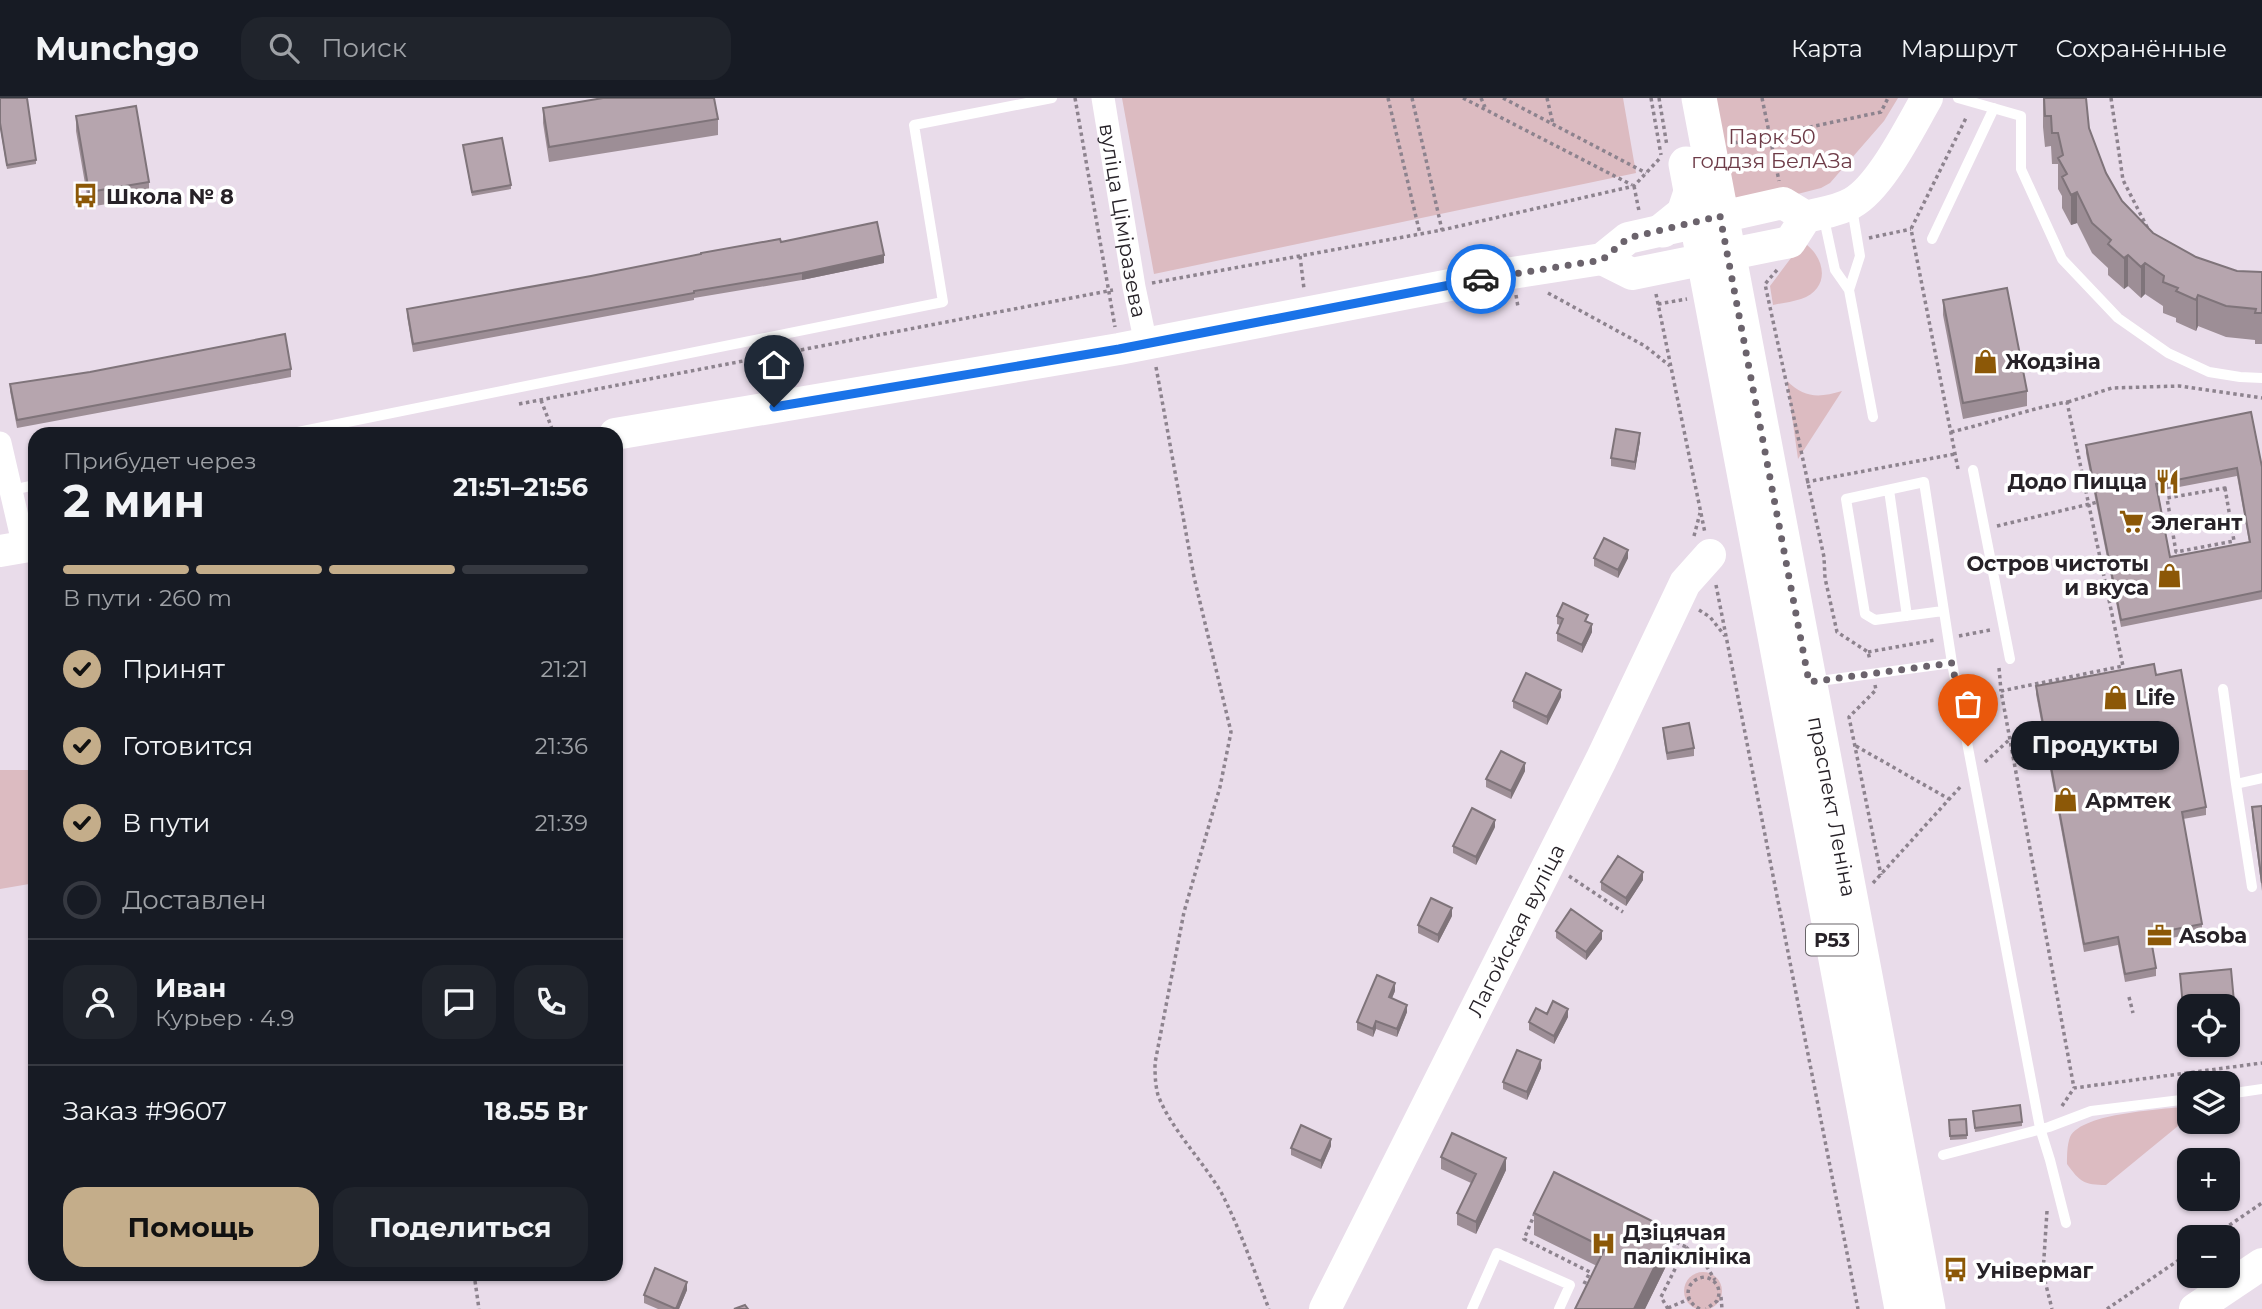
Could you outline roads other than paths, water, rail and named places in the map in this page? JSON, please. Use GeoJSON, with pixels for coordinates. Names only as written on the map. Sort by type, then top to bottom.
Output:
{"type":"FeatureCollection","features":[{"type":"Feature","properties":{"kind":"main road","name":"праспект Леніна"},"geometry":{"type":"LineString","coordinates":[[1675,98],[1683,219],[1715,257],[1796,684],[1902,1309]]}},
{"type":"Feature","properties":{"kind":"main road","name":"праспект Леніна"},"geometry":{"type":"LineString","coordinates":[[1683,219],[1699,98]]}},
{"type":"Feature","properties":{"kind":"main road"},"geometry":{"type":"LineString","coordinates":[[623,433],[1137,353],[1307,313],[1512,274],[1602,260],[1628,238],[1683,219],[1816,209],[1865,193],[1883,171],[1927,98]]}},
{"type":"Feature","properties":{"kind":"main road"},"geometry":{"type":"LineString","coordinates":[[1602,260],[1632,274],[1790,242],[1816,209]]}},
{"type":"Feature","properties":{"kind":"main road","name":"Лагойская вуліца"},"geometry":{"type":"LineString","coordinates":[[1325,1309],[1601,760],[1685,583],[1710,555]]}},
{"type":"Feature","properties":{"kind":"main road","name":"праспект Леніна"},"geometry":{"type":"LineString","coordinates":[[1796,684],[1928,1309]]}},
{"type":"Feature","properties":{"kind":"main road"},"geometry":{"type":"LineString","coordinates":[[2195,1309],[2262,1264]]}},
{"type":"Feature","properties":{"kind":"street","name":"вуліца Ціміразева"},"geometry":{"type":"LineString","coordinates":[[1103,98],[1134,287],[1137,353]]}},
{"type":"Feature","properties":{"kind":"street"},"geometry":{"type":"LineString","coordinates":[[0,443],[12,490],[20,548]]}},
{"type":"Feature","properties":{"kind":"lane"},"geometry":{"type":"LineString","coordinates":[[323,427],[943,302],[914,125],[1007,102],[1052,98]]}},
{"type":"Feature","properties":{"kind":"lane"},"geometry":{"type":"LineString","coordinates":[[1958,98],[2021,116],[2021,169],[2062,259],[2118,318],[2168,353],[2209,372],[2262,378]]}},
{"type":"Feature","properties":{"kind":"lane"},"geometry":{"type":"LineString","coordinates":[[1932,239],[1994,108]]}},
{"type":"Feature","properties":{"kind":"lane"},"geometry":{"type":"LineString","coordinates":[[1816,209],[1860,256],[1849,290]]}},
{"type":"Feature","properties":{"kind":"lane"},"geometry":{"type":"LineString","coordinates":[[1816,209],[1835,270],[1849,290],[1873,417]]}},
{"type":"Feature","properties":{"kind":"lane"},"geometry":{"type":"LineString","coordinates":[[1973,470],[2010,659]]}},
{"type":"Feature","properties":{"kind":"lane"},"geometry":{"type":"LineString","coordinates":[[1943,611],[1875,620],[1865,614],[1846,499],[1924,482],[1943,611],[1973,773],[2050,1160],[2066,1223]]}},
{"type":"Feature","properties":{"kind":"lane"},"geometry":{"type":"LineString","coordinates":[[12,490],[28,487]]}},
{"type":"Feature","properties":{"kind":"lane"},"geometry":{"type":"LineString","coordinates":[[1889,490],[1907,616]]}},
{"type":"Feature","properties":{"kind":"lane"},"geometry":{"type":"LineString","coordinates":[[1796,684],[1952,663]]}},
{"type":"Feature","properties":{"kind":"lane"},"geometry":{"type":"LineString","coordinates":[[2223,689],[2252,887]]}},
{"type":"Feature","properties":{"kind":"lane"},"geometry":{"type":"LineString","coordinates":[[2236,784],[2262,778]]}},
{"type":"Feature","properties":{"kind":"lane"},"geometry":{"type":"LineString","coordinates":[[2240,1092],[2262,1089]]}},
{"type":"Feature","properties":{"kind":"lane"},"geometry":{"type":"LineString","coordinates":[[1943,1155],[2044,1128],[2091,1111],[2177,1100]]}},
{"type":"Feature","properties":{"kind":"lane"},"geometry":{"type":"LineString","coordinates":[[1472,1309],[1497,1253],[1570,1285],[1559,1309]]}},
{"type":"Feature","properties":{"kind":"place","name":"Школа № 8"},"geometry":{"type":"Point","coordinates":[86,196]}},
{"type":"Feature","properties":{"kind":"place","name":"Жодзіна"},"geometry":{"type":"Point","coordinates":[1985,361]}},
{"type":"Feature","properties":{"kind":"place","name":"Додо Пицца"},"geometry":{"type":"Point","coordinates":[2167,481]}},
{"type":"Feature","properties":{"kind":"place","name":"Элегант"},"geometry":{"type":"Point","coordinates":[2131,522]}},
{"type":"Feature","properties":{"kind":"place","name":"Остров чистоты и вкуса"},"geometry":{"type":"Point","coordinates":[2169,575]}},
{"type":"Feature","properties":{"kind":"place","name":"Life"},"geometry":{"type":"Point","coordinates":[2115,697]}},
{"type":"Feature","properties":{"kind":"place","name":"Продукты"},"geometry":{"type":"Point","coordinates":[1968,746]}},
{"type":"Feature","properties":{"kind":"place","name":"Армтек"},"geometry":{"type":"Point","coordinates":[2065,800]}},
{"type":"Feature","properties":{"kind":"place","name":"Asoba"},"geometry":{"type":"Point","coordinates":[2159,935]}},
{"type":"Feature","properties":{"kind":"place","name":"Дзіцячая паліклініка"},"geometry":{"type":"Point","coordinates":[1603,1244]}},
{"type":"Feature","properties":{"kind":"place","name":"Універмаг"},"geometry":{"type":"Point","coordinates":[1956,1270]}},
{"type":"Feature","properties":{"kind":"park label","name":"Парк 50 годдзя БелАЗа"},"geometry":{"type":"Point","coordinates":[1772,148]}}]}
